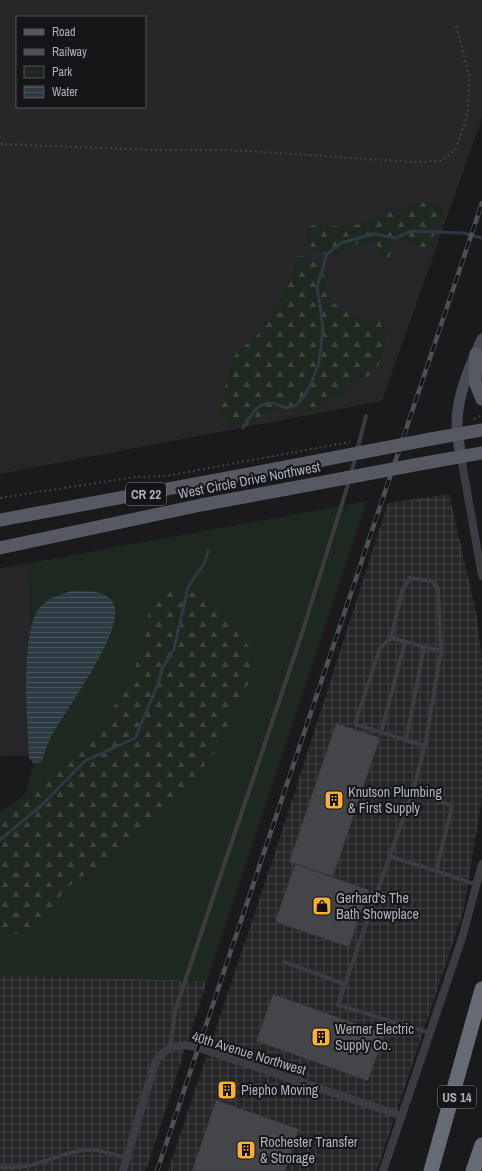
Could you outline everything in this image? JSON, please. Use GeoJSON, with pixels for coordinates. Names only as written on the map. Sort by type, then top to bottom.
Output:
{"type":"FeatureCollection","features":[{"type":"Feature","properties":{"kind":"highway"},"geometry":{"type":"LineString","coordinates":[[432,1171],[482,989]]}},
{"type":"Feature","properties":{"kind":"highway","name":"US 14"},"geometry":{"type":"LineString","coordinates":[[432,1171],[482,1024]]}},
{"type":"Feature","properties":{"kind":"highway"},"geometry":{"type":"LineString","coordinates":[[473,1171],[482,1145]]}},
{"type":"Feature","properties":{"kind":"main road"},"geometry":{"type":"LineString","coordinates":[[476,354],[475,382],[482,399]]}},
{"type":"Feature","properties":{"kind":"main road","name":"West Circle Drive Northwest"},"geometry":{"type":"LineString","coordinates":[[0,520],[482,430]]}},
{"type":"Feature","properties":{"kind":"main road","name":"West Circle Drive Northwest"},"geometry":{"type":"LineString","coordinates":[[0,548],[194,507],[482,453]]}},
{"type":"Feature","properties":{"kind":"street"},"geometry":{"type":"LineString","coordinates":[[482,339],[460,400],[457,422],[461,457],[482,576]]}},
{"type":"Feature","properties":{"kind":"street"},"geometry":{"type":"LineString","coordinates":[[384,1171],[462,938],[482,864]]}},
{"type":"Feature","properties":{"kind":"street","name":"40th Avenue Northwest"},"geometry":{"type":"LineString","coordinates":[[122,1171],[153,1069],[158,1060],[170,1047],[186,1045],[199,1048],[402,1116]]}},
{"type":"Feature","properties":{"kind":"lane"},"geometry":{"type":"LineString","coordinates":[[170,1047],[176,1008],[303,630],[341,510],[366,416]]}},
{"type":"Feature","properties":{"kind":"lane"},"geometry":{"type":"LineString","coordinates":[[425,746],[354,724],[380,648],[391,638],[404,588],[410,578],[432,581],[438,588],[441,651],[425,746],[413,790],[338,1005],[430,1033]]}},
{"type":"Feature","properties":{"kind":"lane"},"geometry":{"type":"LineString","coordinates":[[391,638],[441,651]]}},
{"type":"Feature","properties":{"kind":"lane"},"geometry":{"type":"LineString","coordinates":[[382,733],[405,642]]}},
{"type":"Feature","properties":{"kind":"lane"},"geometry":{"type":"LineString","coordinates":[[406,741],[424,647]]}},
{"type":"Feature","properties":{"kind":"lane"},"geometry":{"type":"LineString","coordinates":[[413,790],[452,806],[436,871]]}},
{"type":"Feature","properties":{"kind":"lane"},"geometry":{"type":"LineString","coordinates":[[389,856],[477,885]]}},
{"type":"Feature","properties":{"kind":"lane"},"geometry":{"type":"LineString","coordinates":[[284,962],[345,984]]}},
{"type":"Feature","properties":{"kind":"lane"},"geometry":{"type":"LineString","coordinates":[[0,1167],[22,1171],[41,1167],[70,1152],[88,1149],[126,1158]]}},
{"type":"Feature","properties":{"kind":"path"},"geometry":{"type":"LineString","coordinates":[[0,144],[154,150],[230,150],[415,162],[441,161],[454,150],[468,112],[469,76],[456,25]]}},
{"type":"Feature","properties":{"kind":"path"},"geometry":{"type":"LineString","coordinates":[[0,498],[135,477],[166,476],[295,452]]}},
{"type":"Feature","properties":{"kind":"shaded area"},"geometry":{"type":"Polygon","coordinates":[[[0,0],[482,0],[482,118],[382,401],[0,474],[0,0]]]}},
{"type":"Feature","properties":{"kind":"shaded area"},"geometry":{"type":"Polygon","coordinates":[[[449,494],[476,612],[482,659],[482,797],[464,909],[377,1171],[168,1171],[275,853],[388,503],[449,494]]]}},
{"type":"Feature","properties":{"kind":"shaded area"},"geometry":{"type":"Polygon","coordinates":[[[29,563],[36,755],[0,756],[0,568],[29,563]]]}},
{"type":"Feature","properties":{"kind":"shaded area"},"geometry":{"type":"Polygon","coordinates":[[[0,975],[207,981],[146,1171],[0,1171],[0,975]]]}},
{"type":"Feature","properties":{"kind":"green space"},"geometry":{"type":"Polygon","coordinates":[[[420,202],[436,203],[442,207],[442,219],[435,228],[433,248],[420,249],[405,241],[397,240],[391,245],[390,257],[385,260],[375,242],[363,242],[334,257],[318,251],[310,245],[305,236],[305,230],[312,225],[350,227],[420,202]]]}},
{"type":"Feature","properties":{"kind":"green space"},"geometry":{"type":"Polygon","coordinates":[[[298,256],[307,257],[320,267],[324,275],[325,288],[328,295],[340,308],[356,317],[373,321],[381,321],[389,329],[387,343],[379,364],[371,375],[360,379],[351,385],[344,394],[332,399],[315,411],[305,412],[277,409],[265,412],[256,421],[246,426],[236,426],[221,416],[220,407],[233,359],[239,349],[251,342],[266,326],[291,280],[298,256]]]}},
{"type":"Feature","properties":{"kind":"green space"},"geometry":{"type":"Polygon","coordinates":[[[367,501],[207,981],[0,975],[0,883],[36,755],[29,563],[367,501]]]}},
{"type":"Feature","properties":{"kind":"green space"},"geometry":{"type":"Polygon","coordinates":[[[172,587],[188,587],[222,613],[250,648],[250,680],[217,749],[194,780],[140,835],[66,888],[40,925],[20,934],[0,933],[0,812],[19,800],[39,782],[61,768],[110,714],[135,669],[149,612],[161,597],[172,587]]]}},
{"type":"Feature","properties":{"kind":"water"},"geometry":{"type":"Polygon","coordinates":[[[71,591],[95,592],[105,595],[110,598],[113,603],[115,615],[111,631],[92,671],[47,744],[41,762],[33,763],[29,758],[26,678],[30,634],[34,617],[41,606],[52,598],[71,591]]]}},
{"type":"Feature","properties":{"kind":"building","name":"Knutson Plumbing & First Supply"},"geometry":{"type":"Polygon","coordinates":[[[336,723],[380,738],[333,877],[289,862],[336,723]]]}},
{"type":"Feature","properties":{"kind":"building","name":"Gerhard's The Bath Showplace"},"geometry":{"type":"Polygon","coordinates":[[[295,864],[369,890],[349,947],[275,922],[295,864]]]}},
{"type":"Feature","properties":{"kind":"building","name":"Werner Electric Supply Co."},"geometry":{"type":"Polygon","coordinates":[[[273,994],[385,1034],[368,1081],[256,1041],[273,994]]]}},
{"type":"Feature","properties":{"kind":"building","name":"Piepho Moving"},"geometry":{"type":"Polygon","coordinates":[[[223,1079],[238,1084],[232,1102],[217,1097],[223,1079]]]}},
{"type":"Feature","properties":{"kind":"building","name":"Rochester Transfer & Strorage"},"geometry":{"type":"Polygon","coordinates":[[[216,1100],[299,1129],[285,1171],[192,1171],[216,1100]]]}},
{"type":"Feature","properties":{"kind":"waterway"},"geometry":{"type":"LineString","coordinates":[[243,428],[254,411],[262,405],[266,403],[273,403],[286,408],[296,405],[310,386],[319,363],[323,327],[317,287],[327,254],[341,243],[373,234],[395,238],[412,231],[463,233],[482,238]]}},
{"type":"Feature","properties":{"kind":"waterway"},"geometry":{"type":"LineString","coordinates":[[0,840],[43,804],[85,761],[135,738],[158,684],[162,669],[174,649],[188,587],[205,562],[208,551]]}},
{"type":"Feature","properties":{"kind":"railway"},"geometry":{"type":"LineString","coordinates":[[157,1171],[482,203]]}},
{"type":"Feature","properties":{"kind":"place","name":"Knutson Plumbing & First Supply"},"geometry":{"type":"Point","coordinates":[334,800]}},
{"type":"Feature","properties":{"kind":"place","name":"Gerhard's The Bath Showplace"},"geometry":{"type":"Point","coordinates":[322,906]}},
{"type":"Feature","properties":{"kind":"place","name":"Werner Electric Supply Co."},"geometry":{"type":"Point","coordinates":[321,1037]}},
{"type":"Feature","properties":{"kind":"place","name":"Piepho Moving"},"geometry":{"type":"Point","coordinates":[227,1090]}},
{"type":"Feature","properties":{"kind":"place","name":"Rochester Transfer & Strorage"},"geometry":{"type":"Point","coordinates":[246,1150]}}]}
